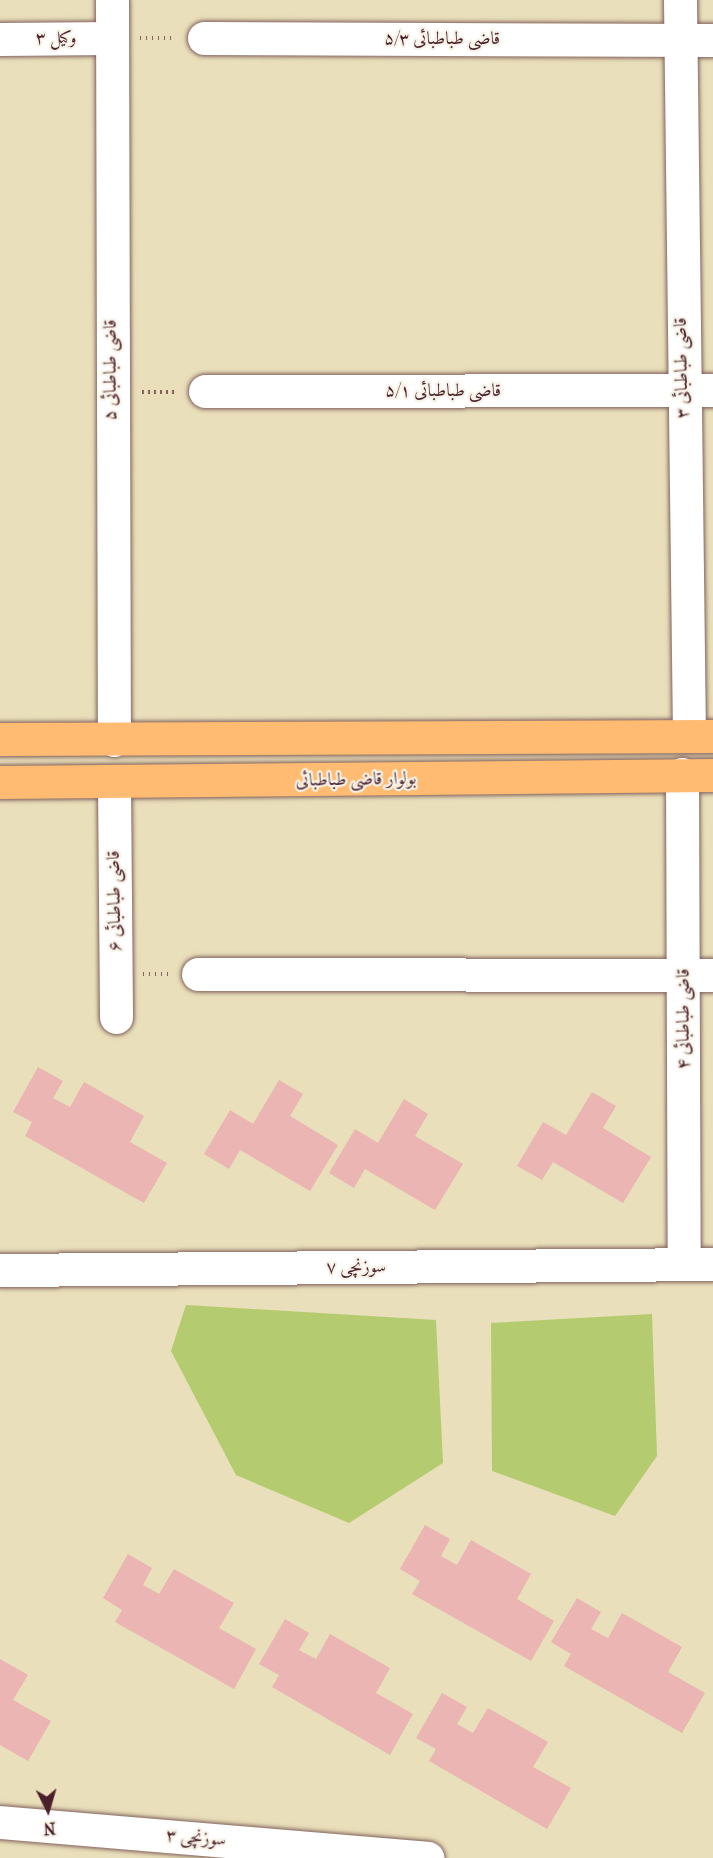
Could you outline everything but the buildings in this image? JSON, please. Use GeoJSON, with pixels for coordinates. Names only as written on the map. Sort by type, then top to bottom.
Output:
{"type":"FeatureCollection","features":[{"type":"Feature","properties":{"kind":"main road"},"geometry":{"type":"LineString","coordinates":[[0,739],[701,736]]}},
{"type":"Feature","properties":{"kind":"main road","name":"بولوار قاضی طباطبائی"},"geometry":{"type":"LineString","coordinates":[[0,782],[114,784],[698,775]]}},
{"type":"Feature","properties":{"kind":"street","name":"قاضی طباطبائی ۵"},"geometry":{"type":"LineString","coordinates":[[112,0],[111,393],[114,740]]}},
{"type":"Feature","properties":{"kind":"street","name":"قاضی طباطبائی ۳"},"geometry":{"type":"LineString","coordinates":[[680,0],[697,390],[701,736]]}},
{"type":"Feature","properties":{"kind":"street","name":"وکيل ۳"},"geometry":{"type":"LineString","coordinates":[[0,39],[112,38]]}},
{"type":"Feature","properties":{"kind":"street","name":"قاضی طباطبائی ۵/۳"},"geometry":{"type":"LineString","coordinates":[[204,38],[713,40]]}},
{"type":"Feature","properties":{"kind":"street","name":"قاضی طباطبائی ۵/۱"},"geometry":{"type":"LineString","coordinates":[[205,391],[697,390]]}},
{"type":"Feature","properties":{"kind":"street","name":"قاضی طباطبائی ۴"},"geometry":{"type":"LineString","coordinates":[[698,775],[699,1264]]}},
{"type":"Feature","properties":{"kind":"street","name":"قاضی طباطبائی ۶"},"geometry":{"type":"LineString","coordinates":[[114,784],[116,1017]]}},
{"type":"Feature","properties":{"kind":"street"},"geometry":{"type":"LineString","coordinates":[[198,974],[698,975]]}},
{"type":"Feature","properties":{"kind":"street","name":"سوزنچی ۷"},"geometry":{"type":"LineString","coordinates":[[0,1270],[699,1264]]}},
{"type":"Feature","properties":{"kind":"street","name":"سوزنچی ۳"},"geometry":{"type":"LineString","coordinates":[[0,1822],[427,1858]]}},
{"type":"Feature","properties":{"kind":"path"},"geometry":{"type":"LineString","coordinates":[[112,38],[204,38]]}},
{"type":"Feature","properties":{"kind":"path"},"geometry":{"type":"LineString","coordinates":[[111,393],[205,391]]}},
{"type":"Feature","properties":{"kind":"path"},"geometry":{"type":"LineString","coordinates":[[116,974],[198,974]]}},
{"type":"Feature","properties":{"kind":"green space"},"geometry":{"type":"Polygon","coordinates":[[[186,1305],[436,1320],[443,1463],[349,1523],[236,1475],[171,1351],[186,1305]]]}},
{"type":"Feature","properties":{"kind":"green space"},"geometry":{"type":"Polygon","coordinates":[[[652,1314],[657,1456],[615,1516],[492,1471],[491,1323],[652,1314]]]}}]}
